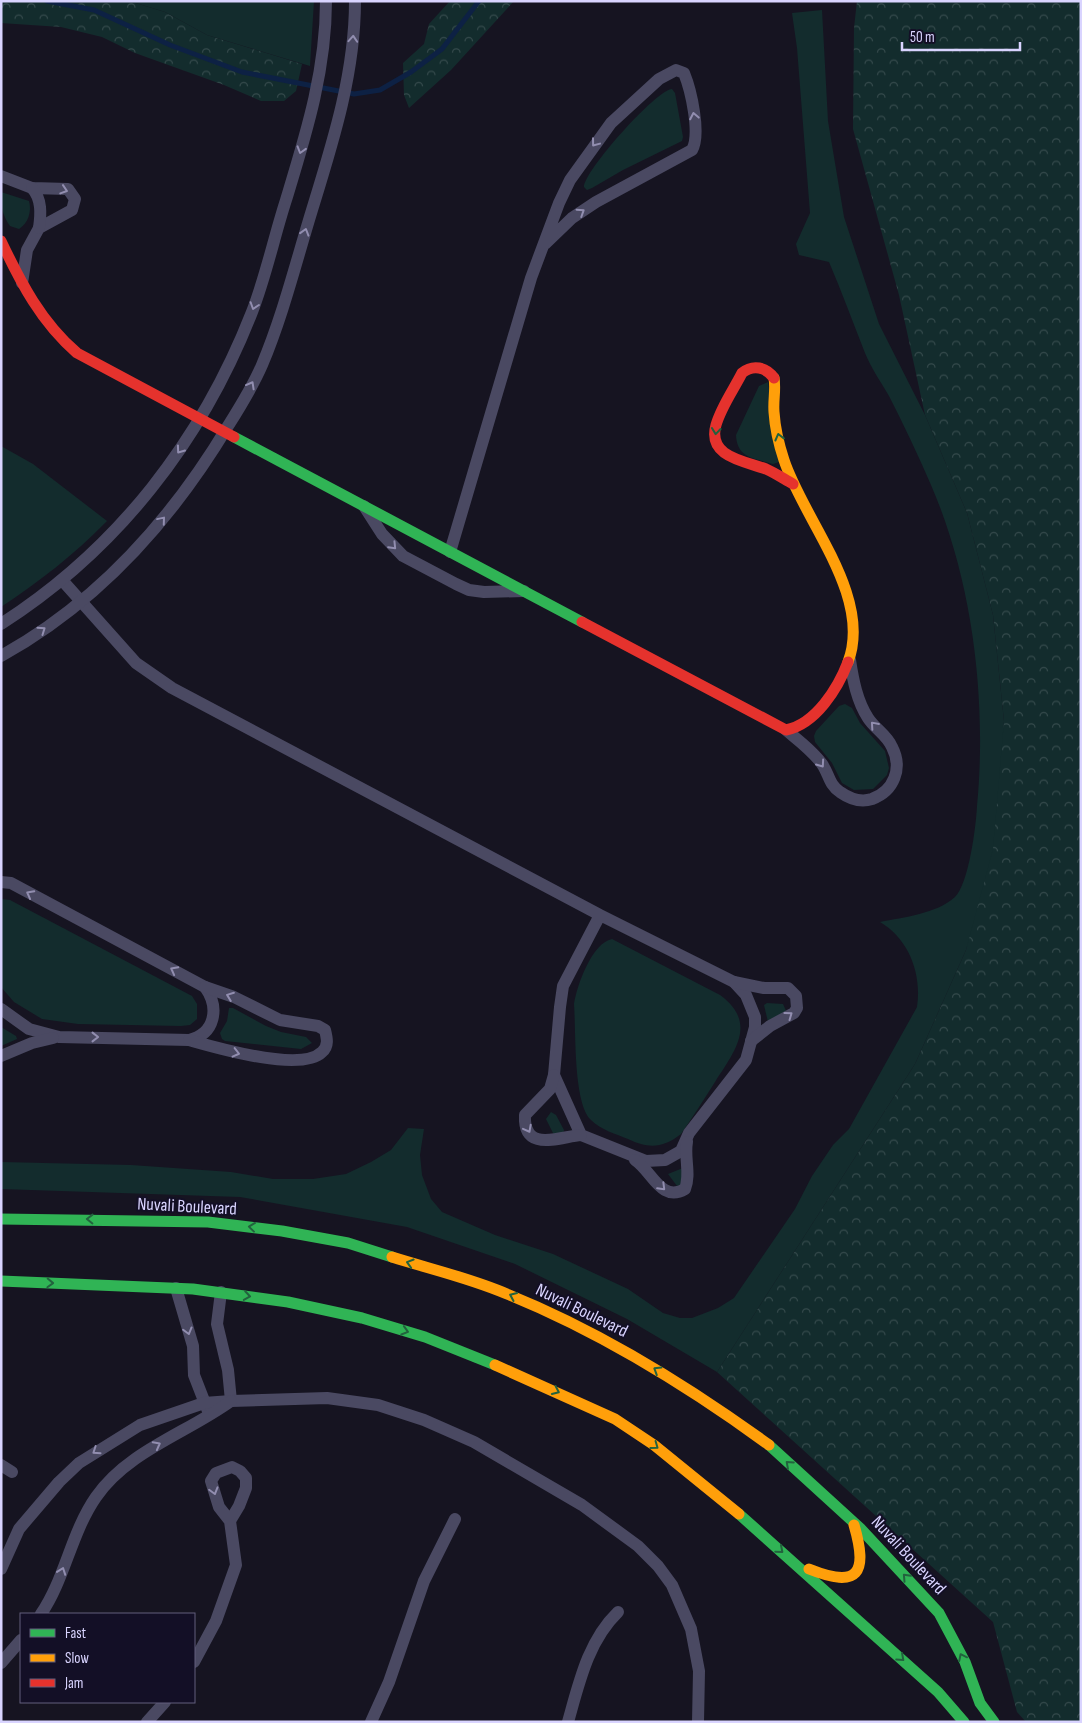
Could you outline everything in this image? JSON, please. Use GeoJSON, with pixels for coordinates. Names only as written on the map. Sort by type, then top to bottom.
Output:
{"type":"FeatureCollection","features":[{"type":"Feature","properties":{"kind":"main road"},"geometry":{"type":"LineString","coordinates":[[1,241],[33,307],[60,340],[96,364],[786,730],[795,729],[804,724],[838,686],[850,660],[853,640],[852,618],[837,564],[793,484],[775,423],[774,376],[762,368],[748,368],[742,373],[716,424],[714,431],[718,446],[727,456],[774,473],[793,484]]}},
{"type":"Feature","properties":{"kind":"main road","name":"Nuvali Boulevard"},"geometry":{"type":"LineString","coordinates":[[1,1219],[208,1222],[282,1230],[348,1243],[506,1293],[565,1320],[633,1355],[703,1399],[769,1445],[853,1522],[939,1613],[965,1662],[980,1703],[994,1722]]}},
{"type":"Feature","properties":{"kind":"main road"},"geometry":{"type":"LineString","coordinates":[[1,1281],[176,1288],[221,1292],[288,1302],[362,1318],[425,1337],[509,1370],[615,1418],[710,1488],[938,1692],[964,1722]]}},
{"type":"Feature","properties":{"kind":"main road"},"geometry":{"type":"LineString","coordinates":[[795,1563],[824,1577],[842,1579],[856,1573],[862,1562],[861,1550],[853,1522]]}},
{"type":"Feature","properties":{"kind":"street"},"geometry":{"type":"LineString","coordinates":[[1,624],[62,580],[118,528],[154,486],[200,420],[234,356],[253,310],[314,104],[320,72],[326,1]]}},
{"type":"Feature","properties":{"kind":"street"},"geometry":{"type":"LineString","coordinates":[[1,656],[40,632],[80,601],[138,548],[177,502],[224,432],[262,366],[279,317],[342,108],[348,76],[355,1]]}},
{"type":"Feature","properties":{"kind":"street"},"geometry":{"type":"LineString","coordinates":[[450,552],[531,278],[545,244],[558,203],[570,180],[611,123],[659,79],[676,70],[684,73],[697,132],[696,142],[692,150],[596,202],[572,218],[545,244]]}},
{"type":"Feature","properties":{"kind":"street"},"geometry":{"type":"LineString","coordinates":[[2,178],[32,188],[68,190],[75,199],[72,210],[39,228]]}},
{"type":"Feature","properties":{"kind":"street"},"geometry":{"type":"LineString","coordinates":[[22,283],[27,250],[39,228],[40,207],[38,198],[32,188]]}},
{"type":"Feature","properties":{"kind":"street"},"geometry":{"type":"LineString","coordinates":[[364,506],[382,534],[403,556],[469,590],[484,592],[524,591]]}},
{"type":"Feature","properties":{"kind":"street"},"geometry":{"type":"LineString","coordinates":[[62,580],[136,663],[172,688],[600,915],[734,982],[764,988],[788,988],[796,996],[798,1002],[794,1013],[770,1026],[750,1042]]}},
{"type":"Feature","properties":{"kind":"street"},"geometry":{"type":"LineString","coordinates":[[786,730],[822,763],[833,787],[849,798],[858,801],[867,800],[886,792],[896,776],[896,757],[892,746],[868,718],[862,707],[854,684],[850,660]]}},
{"type":"Feature","properties":{"kind":"street"},"geometry":{"type":"LineString","coordinates":[[1,882],[10,883],[205,987],[234,997],[280,1020],[318,1026],[325,1030],[326,1046],[322,1052],[314,1057],[300,1060],[242,1055],[189,1040],[59,1037],[32,1042],[1,1056]]}},
{"type":"Feature","properties":{"kind":"street"},"geometry":{"type":"LineString","coordinates":[[600,915],[563,986],[554,1075],[550,1089],[529,1108],[525,1115],[524,1121],[533,1138],[540,1141],[581,1135],[646,1161],[665,1160],[681,1151],[689,1133],[746,1060],[755,1028],[755,1017],[746,995],[734,982]]}},
{"type":"Feature","properties":{"kind":"street"},"geometry":{"type":"LineString","coordinates":[[189,1040],[200,1037],[206,1031],[214,1016],[211,996],[205,987]]}},
{"type":"Feature","properties":{"kind":"street"},"geometry":{"type":"LineString","coordinates":[[1,1009],[29,1029],[59,1037]]}},
{"type":"Feature","properties":{"kind":"street"},"geometry":{"type":"LineString","coordinates":[[554,1075],[581,1135]]}},
{"type":"Feature","properties":{"kind":"street"},"geometry":{"type":"LineString","coordinates":[[627,1154],[641,1163],[667,1193],[679,1192],[685,1189],[688,1177],[686,1150],[689,1133]]}},
{"type":"Feature","properties":{"kind":"street"},"geometry":{"type":"LineString","coordinates":[[176,1288],[192,1346],[194,1375],[210,1416]]}},
{"type":"Feature","properties":{"kind":"street"},"geometry":{"type":"LineString","coordinates":[[221,1292],[217,1324],[228,1370],[231,1401]]}},
{"type":"Feature","properties":{"kind":"street"},"geometry":{"type":"LineString","coordinates":[[1,1569],[19,1529],[37,1504],[79,1463],[140,1425],[204,1403],[327,1398],[378,1405],[424,1420],[474,1442],[582,1505],[616,1528],[638,1546],[658,1566],[672,1585],[691,1629],[699,1671],[698,1722]]}},
{"type":"Feature","properties":{"kind":"street"},"geometry":{"type":"LineString","coordinates":[[42,1613],[57,1584],[81,1522],[96,1496],[134,1459],[210,1416],[231,1401]]}},
{"type":"Feature","properties":{"kind":"street"},"geometry":{"type":"LineString","coordinates":[[371,1722],[389,1682],[424,1582],[455,1518]]}},
{"type":"Feature","properties":{"kind":"street"},"geometry":{"type":"LineString","coordinates":[[195,1660],[216,1621],[236,1565],[230,1521]]}},
{"type":"Feature","properties":{"kind":"street"},"geometry":{"type":"LineString","coordinates":[[568,1722],[586,1663],[599,1635],[618,1612]]}},
{"type":"Feature","properties":{"kind":"street"},"geometry":{"type":"LineString","coordinates":[[1,1663],[20,1641]]}},
{"type":"Feature","properties":{"kind":"street"},"geometry":{"type":"LineString","coordinates":[[146,1722],[164,1703]]}},
{"type":"Feature","properties":{"kind":"green space"},"geometry":{"type":"Polygon","coordinates":[[[1,1],[129,1],[165,12],[207,35],[302,64],[296,91],[284,101],[261,101],[224,85],[135,53],[102,37],[61,27],[1,23],[1,1]]]}},
{"type":"Feature","properties":{"kind":"green space"},"geometry":{"type":"Polygon","coordinates":[[[129,1],[314,1],[310,66],[207,35],[165,12],[129,1]]]}},
{"type":"Feature","properties":{"kind":"green space"},"geometry":{"type":"Polygon","coordinates":[[[450,1],[514,1],[451,70],[409,108],[404,95],[403,63],[424,44],[429,24],[450,1]]]}},
{"type":"Feature","properties":{"kind":"green space"},"geometry":{"type":"Polygon","coordinates":[[[857,1],[1081,1],[1081,1722],[1026,1722],[1017,1712],[993,1622],[717,1372],[915,1064],[966,950],[1004,721],[993,615],[967,513],[925,415],[899,295],[853,129],[854,28],[857,1]]]}},
{"type":"Feature","properties":{"kind":"green space"},"geometry":{"type":"Polygon","coordinates":[[[822,10],[828,121],[844,217],[879,324],[925,415],[967,513],[993,615],[1004,721],[993,849],[966,950],[915,1064],[717,1372],[627,1319],[515,1264],[407,1227],[240,1197],[1,1189],[1,1162],[131,1165],[231,1172],[273,1179],[313,1179],[346,1174],[391,1150],[408,1128],[424,1129],[420,1155],[422,1175],[431,1199],[442,1212],[495,1235],[553,1254],[628,1289],[663,1313],[680,1318],[692,1318],[718,1308],[734,1298],[795,1209],[812,1176],[833,1145],[849,1129],[917,1007],[917,982],[911,959],[899,938],[880,922],[939,907],[955,897],[960,890],[968,867],[973,840],[980,766],[980,725],[974,642],[967,602],[945,522],[931,485],[905,429],[889,396],[867,359],[829,262],[799,255],[796,244],[810,213],[797,48],[792,13],[822,10]]]}},
{"type":"Feature","properties":{"kind":"green space"},"geometry":{"type":"Polygon","coordinates":[[[672,89],[675,93],[683,137],[682,141],[587,190],[584,187],[587,178],[622,132],[652,102],[672,89]]]}},
{"type":"Feature","properties":{"kind":"green space"},"geometry":{"type":"Polygon","coordinates":[[[1,192],[29,201],[28,217],[25,224],[19,229],[10,226],[5,218],[1,192]]]}},
{"type":"Feature","properties":{"kind":"green space"},"geometry":{"type":"Polygon","coordinates":[[[768,382],[779,462],[773,464],[754,459],[743,453],[737,443],[736,435],[759,386],[768,382]]]}},
{"type":"Feature","properties":{"kind":"green space"},"geometry":{"type":"Polygon","coordinates":[[[1,446],[33,464],[107,521],[57,567],[1,607],[1,446]]]}},
{"type":"Feature","properties":{"kind":"green space"},"geometry":{"type":"Polygon","coordinates":[[[845,704],[852,708],[860,723],[885,751],[889,768],[887,775],[873,789],[854,790],[842,783],[832,763],[815,742],[814,736],[816,731],[839,706],[845,704]]]}},
{"type":"Feature","properties":{"kind":"green space"},"geometry":{"type":"Polygon","coordinates":[[[1,899],[10,900],[192,996],[197,1004],[197,1019],[190,1025],[181,1026],[78,1024],[42,1019],[14,1002],[1,987],[1,899]]]}},
{"type":"Feature","properties":{"kind":"green space"},"geometry":{"type":"Polygon","coordinates":[[[612,939],[720,995],[732,1006],[738,1016],[739,1037],[730,1059],[681,1134],[668,1142],[656,1146],[636,1142],[599,1126],[591,1120],[585,1111],[581,1099],[576,1066],[574,1004],[578,986],[592,956],[605,942],[612,939]]]}},
{"type":"Feature","properties":{"kind":"green space"},"geometry":{"type":"Polygon","coordinates":[[[767,1003],[783,1004],[787,1013],[768,1022],[764,1005],[767,1003]]]}},
{"type":"Feature","properties":{"kind":"green space"},"geometry":{"type":"Polygon","coordinates":[[[229,1008],[233,1008],[281,1032],[306,1037],[312,1043],[301,1049],[225,1041],[220,1033],[227,1021],[229,1008]]]}},
{"type":"Feature","properties":{"kind":"green space"},"geometry":{"type":"Polygon","coordinates":[[[1,1027],[16,1036],[17,1039],[1,1046],[1,1027]]]}},
{"type":"Feature","properties":{"kind":"green space"},"geometry":{"type":"Polygon","coordinates":[[[551,1112],[556,1115],[564,1130],[563,1133],[554,1135],[546,1119],[551,1112]]]}},
{"type":"Feature","properties":{"kind":"green space"},"geometry":{"type":"Polygon","coordinates":[[[683,1168],[686,1183],[677,1186],[668,1174],[683,1168]]]}},
{"type":"Feature","properties":{"kind":"waterway"},"geometry":{"type":"LineString","coordinates":[[47,1],[94,10],[170,45],[242,72],[354,94],[380,90],[411,72],[442,49],[479,1]]}},
{"type":"Feature","properties":{"kind":"traffic: fast"},"geometry":{"type":"LineString","coordinates":[[234,437],[582,622]]}},
{"type":"Feature","properties":{"kind":"traffic: fast"},"geometry":{"type":"LineString","coordinates":[[1,1219],[208,1222],[282,1231],[348,1243],[392,1257]]}},
{"type":"Feature","properties":{"kind":"traffic: fast"},"geometry":{"type":"LineString","coordinates":[[1,1281],[193,1289],[288,1302],[362,1318],[425,1337],[495,1365]]}},
{"type":"Feature","properties":{"kind":"traffic: fast"},"geometry":{"type":"LineString","coordinates":[[769,1445],[860,1528],[939,1613],[965,1662],[980,1703],[994,1722]]}},
{"type":"Feature","properties":{"kind":"traffic: fast"},"geometry":{"type":"LineString","coordinates":[[739,1514],[938,1692],[964,1722]]}},
{"type":"Feature","properties":{"kind":"traffic: slow"},"geometry":{"type":"LineString","coordinates":[[774,378],[775,418],[784,460],[793,483],[844,585],[851,611],[853,637],[848,662]]}},
{"type":"Feature","properties":{"kind":"traffic: slow"},"geometry":{"type":"LineString","coordinates":[[392,1257],[493,1288],[576,1325],[675,1381],[769,1445]]}},
{"type":"Feature","properties":{"kind":"traffic: slow"},"geometry":{"type":"LineString","coordinates":[[495,1365],[615,1419],[654,1445],[739,1514]]}},
{"type":"Feature","properties":{"kind":"traffic: slow"},"geometry":{"type":"LineString","coordinates":[[809,1569],[839,1577],[849,1577],[856,1572],[860,1555],[854,1525]]}},
{"type":"Feature","properties":{"kind":"traffic: jam"},"geometry":{"type":"LineString","coordinates":[[1,241],[24,287],[42,315],[77,353],[234,437]]}},
{"type":"Feature","properties":{"kind":"traffic: jam"},"geometry":{"type":"LineString","coordinates":[[774,378],[767,371],[759,368],[751,368],[742,373],[721,412],[716,425],[715,436],[717,444],[729,456],[766,469],[793,484]]}},
{"type":"Feature","properties":{"kind":"traffic: jam"},"geometry":{"type":"LineString","coordinates":[[582,622],[786,730],[797,726],[816,713],[832,693],[848,662]]}}]}
